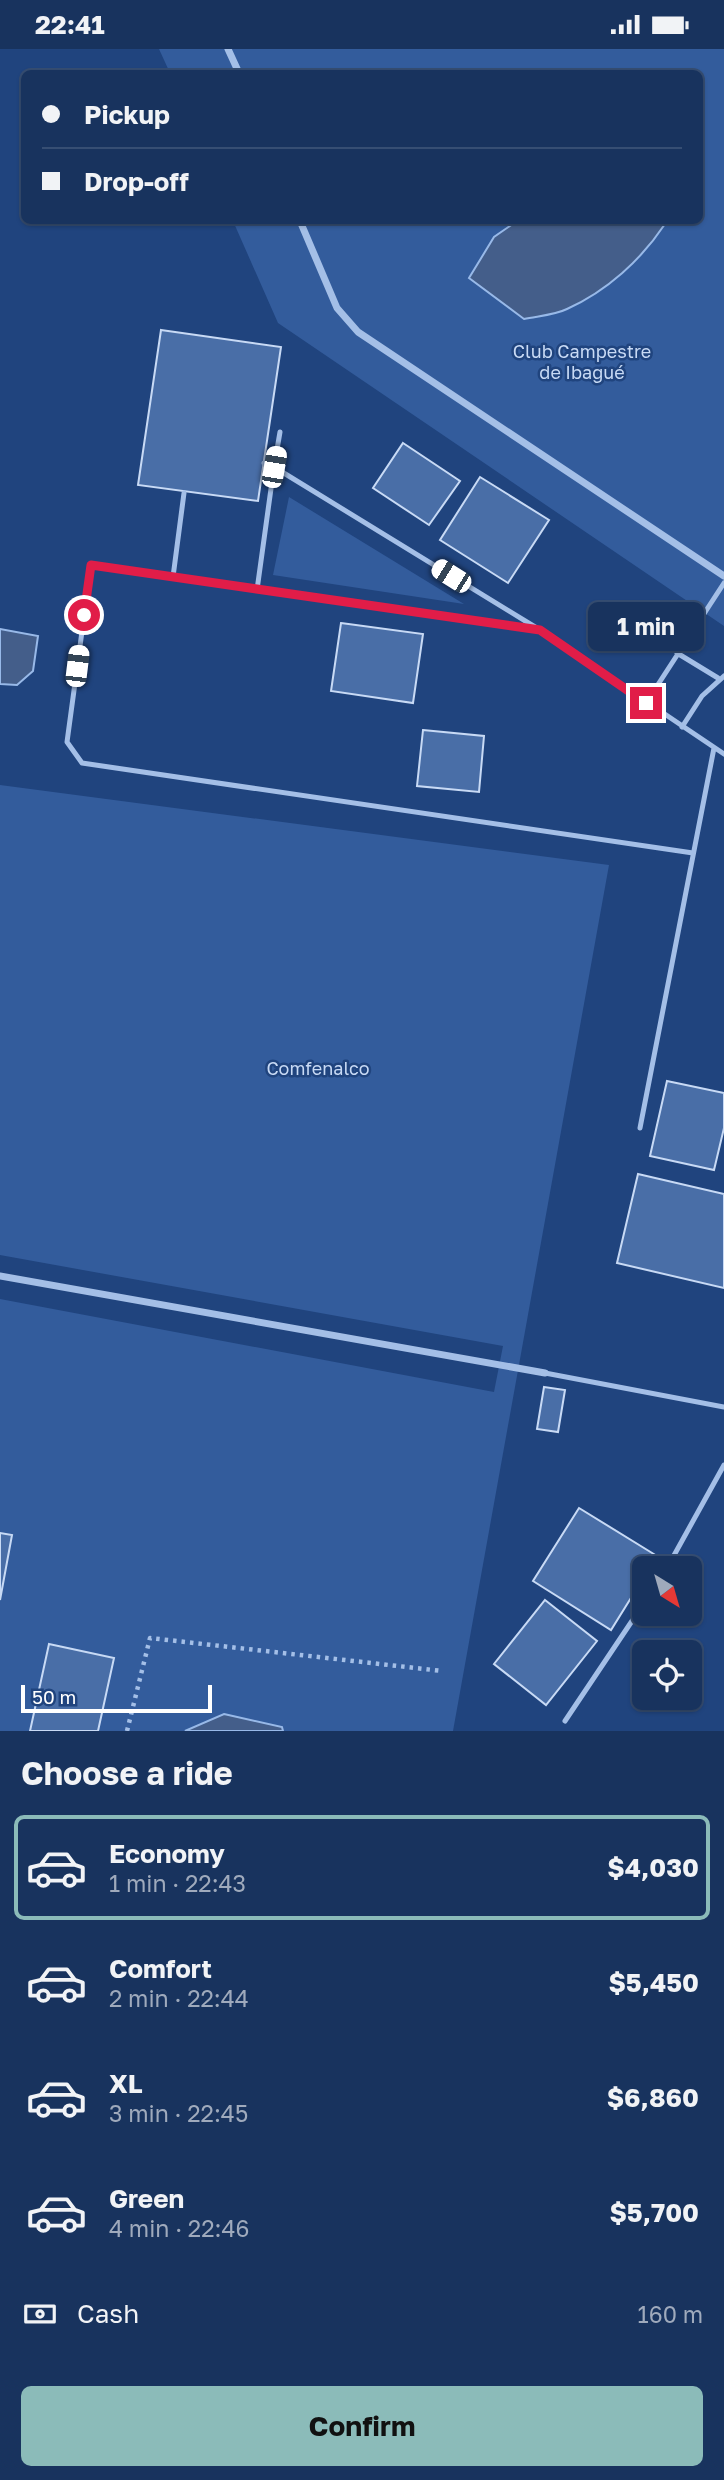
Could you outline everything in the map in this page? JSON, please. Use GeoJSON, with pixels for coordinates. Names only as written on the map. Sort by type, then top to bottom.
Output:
{"type":"FeatureCollection","features":[{"type":"Feature","properties":{"kind":"street"},"geometry":{"type":"LineString","coordinates":[[228,49],[238,70]]}},
{"type":"Feature","properties":{"kind":"street"},"geometry":{"type":"LineString","coordinates":[[301,224],[337,308],[358,332],[724,576]]}},
{"type":"Feature","properties":{"kind":"street"},"geometry":{"type":"LineString","coordinates":[[0,1276],[545,1373]]}},
{"type":"Feature","properties":{"kind":"lane"},"geometry":{"type":"LineString","coordinates":[[257,590],[280,432]]}},
{"type":"Feature","properties":{"kind":"lane"},"geometry":{"type":"LineString","coordinates":[[264,463],[540,630],[724,754]]}},
{"type":"Feature","properties":{"kind":"lane"},"geometry":{"type":"LineString","coordinates":[[173,577],[184,493]]}},
{"type":"Feature","properties":{"kind":"lane"},"geometry":{"type":"LineString","coordinates":[[540,630],[91,565],[67,742],[82,763],[693,853]]}},
{"type":"Feature","properties":{"kind":"lane"},"geometry":{"type":"LineString","coordinates":[[646,703],[724,583]]}},
{"type":"Feature","properties":{"kind":"lane"},"geometry":{"type":"LineString","coordinates":[[677,653],[721,677],[682,727]]}},
{"type":"Feature","properties":{"kind":"lane"},"geometry":{"type":"LineString","coordinates":[[640,1128],[714,747]]}},
{"type":"Feature","properties":{"kind":"lane"},"geometry":{"type":"LineString","coordinates":[[545,1373],[724,1407]]}},
{"type":"Feature","properties":{"kind":"lane"},"geometry":{"type":"LineString","coordinates":[[674,1556],[724,1465]]}},
{"type":"Feature","properties":{"kind":"lane"},"geometry":{"type":"LineString","coordinates":[[565,1721],[632,1621]]}},
{"type":"Feature","properties":{"kind":"path"},"geometry":{"type":"LineString","coordinates":[[127,1731],[150,1637],[442,1671]]}},
{"type":"Feature","properties":{"kind":"green space","name":"Club Campestre de Ibagué"},"geometry":{"type":"Polygon","coordinates":[[[159,49],[724,49],[724,626],[278,323],[234,224],[703,224],[703,70],[169,70],[159,49]]]}},
{"type":"Feature","properties":{"kind":"green space"},"geometry":{"type":"Polygon","coordinates":[[[289,497],[464,604],[273,575],[289,497]]]}},
{"type":"Feature","properties":{"kind":"green space","name":"Comfenalco"},"geometry":{"type":"Polygon","coordinates":[[[0,785],[609,865],[453,1731],[0,1731],[0,1299],[494,1392],[503,1346],[0,1255],[0,785]]]}},
{"type":"Feature","properties":{"kind":"shaded area"},"geometry":{"type":"Polygon","coordinates":[[[513,224],[665,224],[634,262],[596,293],[562,311],[524,319],[469,278],[494,237],[513,224]]]}},
{"type":"Feature","properties":{"kind":"shaded area"},"geometry":{"type":"Polygon","coordinates":[[[0,629],[38,636],[33,671],[17,685],[0,684],[0,629]]]}},
{"type":"Feature","properties":{"kind":"shaded area"},"geometry":{"type":"Polygon","coordinates":[[[224,1714],[282,1727],[283,1731],[185,1731],[224,1714]]]}},
{"type":"Feature","properties":{"kind":"building"},"geometry":{"type":"Polygon","coordinates":[[[161,330],[281,347],[258,501],[138,485],[161,330]]]}},
{"type":"Feature","properties":{"kind":"building"},"geometry":{"type":"Polygon","coordinates":[[[403,443],[460,481],[429,525],[373,488],[403,443]]]}},
{"type":"Feature","properties":{"kind":"building"},"geometry":{"type":"Polygon","coordinates":[[[480,477],[549,520],[508,583],[440,540],[480,477]]]}},
{"type":"Feature","properties":{"kind":"building"},"geometry":{"type":"Polygon","coordinates":[[[341,623],[423,634],[413,703],[331,691],[341,623]]]}},
{"type":"Feature","properties":{"kind":"building"},"geometry":{"type":"Polygon","coordinates":[[[423,730],[484,736],[479,792],[417,786],[423,730]]]}},
{"type":"Feature","properties":{"kind":"building"},"geometry":{"type":"Polygon","coordinates":[[[667,1081],[724,1093],[724,1128],[714,1170],[650,1156],[667,1081]]]}},
{"type":"Feature","properties":{"kind":"building"},"geometry":{"type":"Polygon","coordinates":[[[638,1174],[724,1194],[724,1288],[617,1263],[638,1174]]]}},
{"type":"Feature","properties":{"kind":"building"},"geometry":{"type":"Polygon","coordinates":[[[544,1387],[565,1390],[558,1432],[537,1429],[544,1387]]]}},
{"type":"Feature","properties":{"kind":"building"},"geometry":{"type":"Polygon","coordinates":[[[579,1508],[657,1556],[632,1556],[632,1596],[611,1630],[533,1581],[579,1508]]]}},
{"type":"Feature","properties":{"kind":"building"},"geometry":{"type":"Polygon","coordinates":[[[0,1533],[12,1535],[0,1600],[0,1533]]]}},
{"type":"Feature","properties":{"kind":"building"},"geometry":{"type":"Polygon","coordinates":[[[545,1600],[597,1641],[546,1705],[494,1664],[545,1600]]]}},
{"type":"Feature","properties":{"kind":"building"},"geometry":{"type":"Polygon","coordinates":[[[49,1644],[114,1658],[98,1731],[30,1731],[49,1644]]]}},
{"type":"Feature","properties":{"kind":"route"},"geometry":{"type":"LineString","coordinates":[[84,615],[91,565],[540,630],[646,703]]}}]}
